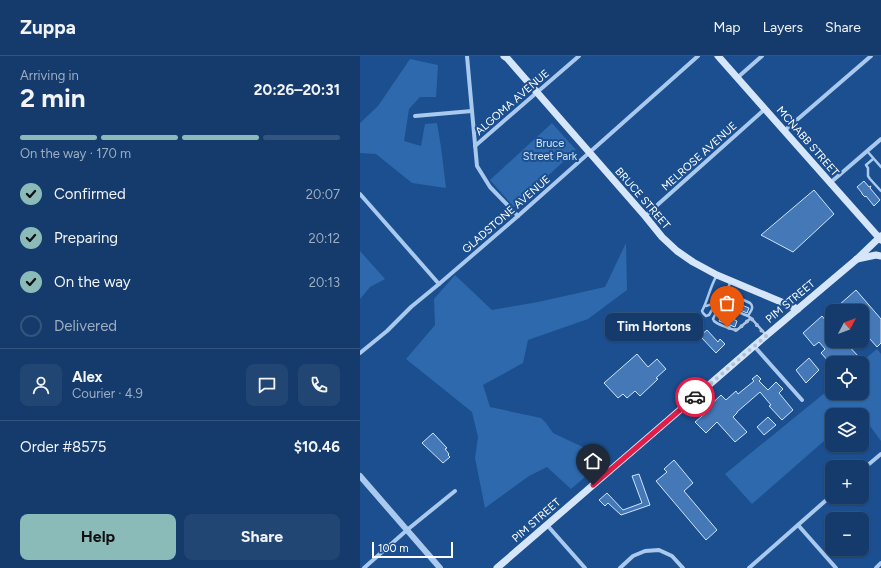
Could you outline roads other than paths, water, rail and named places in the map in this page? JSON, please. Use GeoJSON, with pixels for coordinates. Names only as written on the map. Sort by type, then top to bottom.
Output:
{"type":"FeatureCollection","features":[{"type":"Feature","properties":{"kind":"main road","name":"MCNABB STREET"},"geometry":{"type":"LineString","coordinates":[[718,56],[880,238]]}},
{"type":"Feature","properties":{"kind":"main road","name":"BRUCE STREET"},"geometry":{"type":"LineString","coordinates":[[505,57],[662,237],[677,251],[693,262],[717,275],[798,309]]}},
{"type":"Feature","properties":{"kind":"main road","name":"PIM STREET"},"geometry":{"type":"LineString","coordinates":[[497,568],[880,238]]}},
{"type":"Feature","properties":{"kind":"main road"},"geometry":{"type":"LineString","coordinates":[[856,259],[876,255],[881,256]]}},
{"type":"Feature","properties":{"kind":"street"},"geometry":{"type":"LineString","coordinates":[[467,56],[477,166],[490,187],[518,216]]}},
{"type":"Feature","properties":{"kind":"street","name":"ALGOMA AVENUE"},"geometry":{"type":"LineString","coordinates":[[475,146],[579,56]]}},
{"type":"Feature","properties":{"kind":"street","name":"GLADSTONE AVENUE"},"geometry":{"type":"LineString","coordinates":[[360,353],[387,331],[411,307],[518,216],[698,56]]}},
{"type":"Feature","properties":{"kind":"street"},"geometry":{"type":"LineString","coordinates":[[737,78],[762,56]]}},
{"type":"Feature","properties":{"kind":"street"},"geometry":{"type":"LineString","coordinates":[[784,131],[871,56]]}},
{"type":"Feature","properties":{"kind":"street","name":"MELROSE AVENUE"},"geometry":{"type":"LineString","coordinates":[[645,216],[765,109]]}},
{"type":"Feature","properties":{"kind":"street"},"geometry":{"type":"LineString","coordinates":[[416,116],[472,112]]}},
{"type":"Feature","properties":{"kind":"street"},"geometry":{"type":"LineString","coordinates":[[830,183],[881,139]]}},
{"type":"Feature","properties":{"kind":"street"},"geometry":{"type":"LineString","coordinates":[[360,194],[439,284]]}},
{"type":"Feature","properties":{"kind":"street"},"geometry":{"type":"LineString","coordinates":[[754,346],[802,400]]}},
{"type":"Feature","properties":{"kind":"street"},"geometry":{"type":"LineString","coordinates":[[869,464],[881,454]]}},
{"type":"Feature","properties":{"kind":"street"},"geometry":{"type":"LineString","coordinates":[[360,476],[440,568]]}},
{"type":"Feature","properties":{"kind":"street"},"geometry":{"type":"LineString","coordinates":[[364,568],[407,530],[455,491]]}},
{"type":"Feature","properties":{"kind":"street"},"geometry":{"type":"LineString","coordinates":[[749,568],[825,502]]}},
{"type":"Feature","properties":{"kind":"street"},"geometry":{"type":"LineString","coordinates":[[547,525],[585,568]]}},
{"type":"Feature","properties":{"kind":"street"},"geometry":{"type":"LineString","coordinates":[[798,525],[836,568]]}},
{"type":"Feature","properties":{"kind":"street"},"geometry":{"type":"LineString","coordinates":[[620,568],[633,556],[645,550],[659,550],[672,556],[683,568]]}},
{"type":"Feature","properties":{"kind":"street"},"geometry":{"type":"LineString","coordinates":[[876,568],[881,563]]}},
{"type":"Feature","properties":{"kind":"lane"},"geometry":{"type":"LineString","coordinates":[[867,151],[881,167]]}},
{"type":"Feature","properties":{"kind":"lane"},"geometry":{"type":"LineString","coordinates":[[873,158],[866,165],[868,168],[868,176],[881,191]]}},
{"type":"Feature","properties":{"kind":"lane"},"geometry":{"type":"LineString","coordinates":[[717,275],[702,310],[705,315],[708,316],[711,314],[722,290],[750,303],[752,305],[752,309],[749,317],[737,330],[734,330],[714,321],[714,317],[720,304]]}},
{"type":"Feature","properties":{"kind":"lane"},"geometry":{"type":"LineString","coordinates":[[726,292],[731,280]]}},
{"type":"Feature","properties":{"kind":"lane"},"geometry":{"type":"LineString","coordinates":[[704,307],[716,303],[749,317],[766,336]]}},
{"type":"Feature","properties":{"kind":"place","name":"Tim Hortons"},"geometry":{"type":"Point","coordinates":[727,327]}},
{"type":"Feature","properties":{"kind":"park label","name":"Bruce Street Park"},"geometry":{"type":"Point","coordinates":[550,149]}}]}
